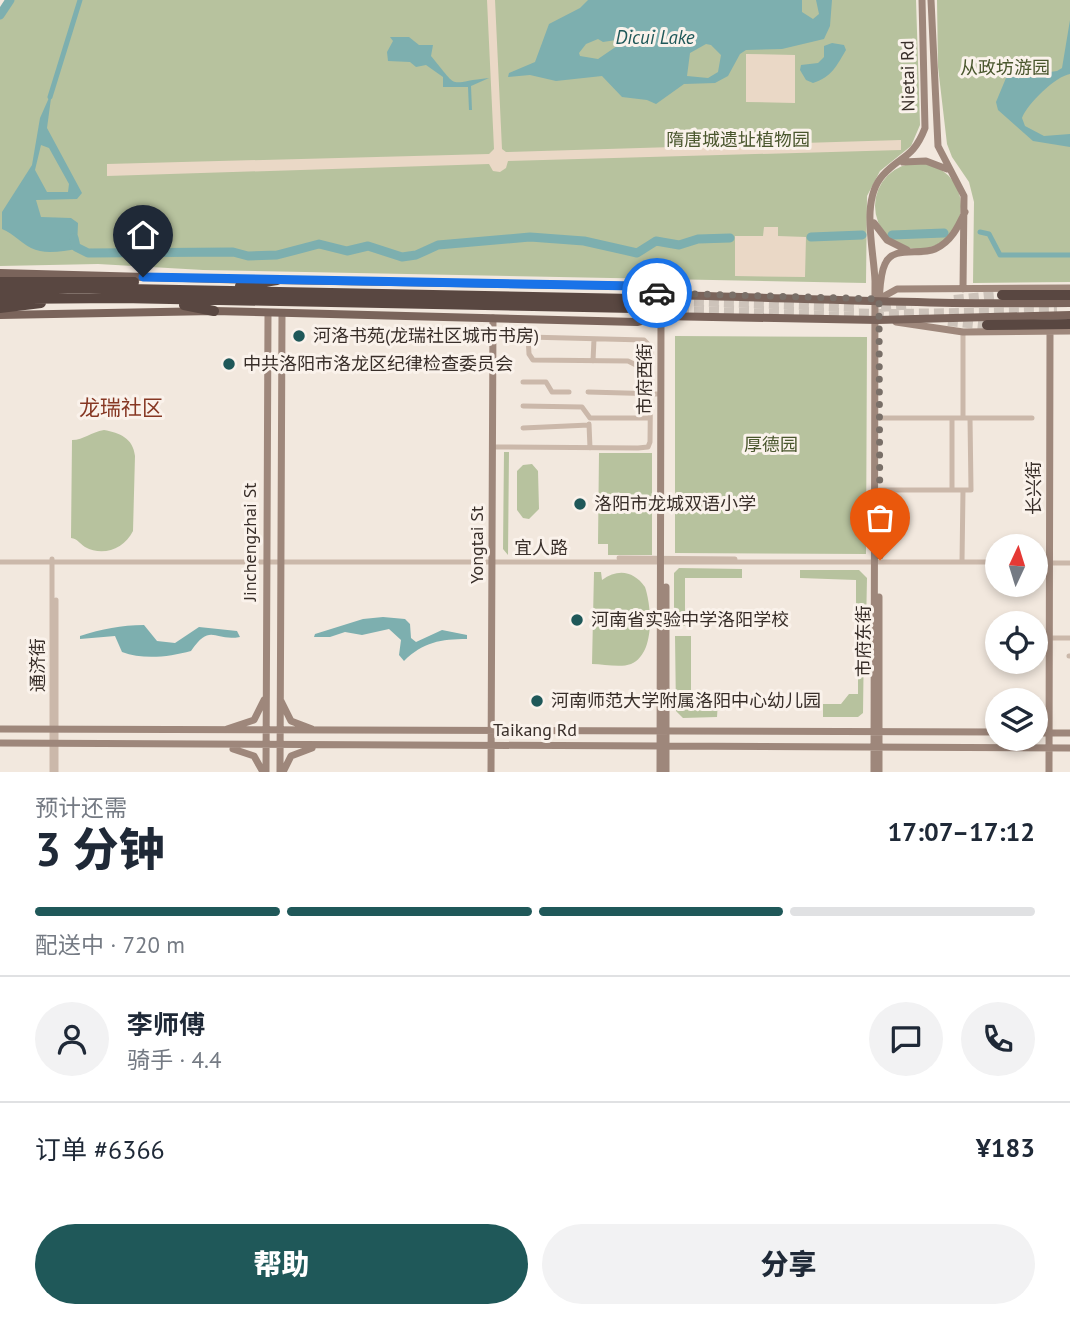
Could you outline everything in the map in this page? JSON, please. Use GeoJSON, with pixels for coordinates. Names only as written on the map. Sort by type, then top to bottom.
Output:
{"type":"FeatureCollection","features":[{"type":"Feature","properties":{"kind":"highway"},"geometry":{"type":"LineString","coordinates":[[0,281],[107,281],[211,290],[277,280]]}},
{"type":"Feature","properties":{"kind":"highway"},"geometry":{"type":"LineString","coordinates":[[0,290],[211,290],[634,303],[0,299]]}},
{"type":"Feature","properties":{"kind":"highway"},"geometry":{"type":"LineString","coordinates":[[1002,295],[1070,295]]}},
{"type":"Feature","properties":{"kind":"highway"},"geometry":{"type":"LineString","coordinates":[[0,308],[87,298]]}},
{"type":"Feature","properties":{"kind":"highway"},"geometry":{"type":"LineString","coordinates":[[156,299],[214,311]]}},
{"type":"Feature","properties":{"kind":"highway"},"geometry":{"type":"LineString","coordinates":[[987,325],[1070,324]]}},
{"type":"Feature","properties":{"kind":"main road","name":"Nietai Rd"},"geometry":{"type":"LineString","coordinates":[[877,299],[871,204],[877,182],[891,167],[903,162],[919,144],[925,128],[922,0]]}},
{"type":"Feature","properties":{"kind":"main road","name":"Nietai Rd"},"geometry":{"type":"LineString","coordinates":[[931,0],[938,146],[964,197],[963,289]]}},
{"type":"Feature","properties":{"kind":"main road"},"geometry":{"type":"LineString","coordinates":[[903,162],[926,161],[951,171]]}},
{"type":"Feature","properties":{"kind":"main road"},"geometry":{"type":"LineString","coordinates":[[877,299],[885,262],[899,252],[913,253],[936,249],[956,231],[965,212]]}},
{"type":"Feature","properties":{"kind":"main road"},"geometry":{"type":"LineString","coordinates":[[872,219],[887,240],[913,253]]}},
{"type":"Feature","properties":{"kind":"main road"},"geometry":{"type":"LineString","coordinates":[[0,273],[636,286],[665,295],[877,299],[963,304],[1070,303]]}},
{"type":"Feature","properties":{"kind":"main road"},"geometry":{"type":"LineString","coordinates":[[877,299],[897,289],[1070,288]]}},
{"type":"Feature","properties":{"kind":"main road","name":"市府西街"},"geometry":{"type":"LineString","coordinates":[[664,560],[661,394],[665,295]]}},
{"type":"Feature","properties":{"kind":"main road","name":"市府东街"},"geometry":{"type":"LineString","coordinates":[[877,299],[877,561]]}},
{"type":"Feature","properties":{"kind":"main road"},"geometry":{"type":"LineString","coordinates":[[0,315],[214,311],[637,321],[663,316],[876,320],[1070,315]]}},
{"type":"Feature","properties":{"kind":"main road","name":"Jinchengzhai St"},"geometry":{"type":"LineString","coordinates":[[266,772],[268,313]]}},
{"type":"Feature","properties":{"kind":"main road","name":"Jinchengzhai St"},"geometry":{"type":"LineString","coordinates":[[280,772],[282,313]]}},
{"type":"Feature","properties":{"kind":"main road","name":"市府西街"},"geometry":{"type":"LineString","coordinates":[[660,772],[663,746],[663,316]]}},
{"type":"Feature","properties":{"kind":"main road","name":"Yongtai St"},"geometry":{"type":"LineString","coordinates":[[493,772],[494,318]]}},
{"type":"Feature","properties":{"kind":"main road"},"geometry":{"type":"LineString","coordinates":[[876,320],[963,332],[1070,331]]}},
{"type":"Feature","properties":{"kind":"main road","name":"市府东街"},"geometry":{"type":"LineString","coordinates":[[876,320],[876,772]]}},
{"type":"Feature","properties":{"kind":"main road","name":"长兴街"},"geometry":{"type":"LineString","coordinates":[[1047,534],[1048,331]]}},
{"type":"Feature","properties":{"kind":"main road","name":"长兴街"},"geometry":{"type":"LineString","coordinates":[[1044,688],[1046,597]]}},
{"type":"Feature","properties":{"kind":"main road"},"geometry":{"type":"LineString","coordinates":[[220,731],[254,720],[266,699],[272,707],[280,700],[291,721],[322,732]]}},
{"type":"Feature","properties":{"kind":"main road","name":"Taikang Rd"},"geometry":{"type":"LineString","coordinates":[[0,729],[985,733]]}},
{"type":"Feature","properties":{"kind":"main road"},"geometry":{"type":"LineString","coordinates":[[244,745],[247,736],[245,731]]}},
{"type":"Feature","properties":{"kind":"main road"},"geometry":{"type":"LineString","coordinates":[[302,732],[299,741],[302,746]]}},
{"type":"Feature","properties":{"kind":"main road"},"geometry":{"type":"LineString","coordinates":[[1048,733],[1070,733]]}},
{"type":"Feature","properties":{"kind":"main road","name":"Taikang Rd"},"geometry":{"type":"LineString","coordinates":[[0,743],[985,747]]}},
{"type":"Feature","properties":{"kind":"main road"},"geometry":{"type":"LineString","coordinates":[[218,745],[254,756],[266,772],[280,772],[291,756],[322,746]]}},
{"type":"Feature","properties":{"kind":"main road","name":"市府西街"},"geometry":{"type":"LineString","coordinates":[[663,746],[666,772]]}},
{"type":"Feature","properties":{"kind":"main road","name":"Taikang Rd"},"geometry":{"type":"LineString","coordinates":[[1048,748],[1070,748]]}},
{"type":"Feature","properties":{"kind":"main road","name":"长兴街"},"geometry":{"type":"LineString","coordinates":[[1047,751],[1047,772]]}},
{"type":"Feature","properties":{"kind":"street"},"geometry":{"type":"LineString","coordinates":[[878,490],[971,490],[963,332]]}},
{"type":"Feature","properties":{"kind":"street"},"geometry":{"type":"LineString","coordinates":[[494,447],[648,447],[650,418],[650,394],[651,366],[651,347],[644,340],[528,337],[527,347],[533,360],[628,361],[651,366]]}},
{"type":"Feature","properties":{"kind":"street"},"geometry":{"type":"LineString","coordinates":[[593,361],[594,339]]}},
{"type":"Feature","properties":{"kind":"street"},"geometry":{"type":"LineString","coordinates":[[523,382],[546,382],[552,392],[555,407]]}},
{"type":"Feature","properties":{"kind":"street"},"geometry":{"type":"LineString","coordinates":[[552,392],[569,392]]}},
{"type":"Feature","properties":{"kind":"street"},"geometry":{"type":"LineString","coordinates":[[588,392],[661,394]]}},
{"type":"Feature","properties":{"kind":"street"},"geometry":{"type":"LineString","coordinates":[[523,406],[582,407],[590,418],[590,448]]}},
{"type":"Feature","properties":{"kind":"street"},"geometry":{"type":"LineString","coordinates":[[590,418],[650,418]]}},
{"type":"Feature","properties":{"kind":"street"},"geometry":{"type":"LineString","coordinates":[[878,418],[1032,418]]}},
{"type":"Feature","properties":{"kind":"street"},"geometry":{"type":"LineString","coordinates":[[952,418],[953,490]]}},
{"type":"Feature","properties":{"kind":"street"},"geometry":{"type":"LineString","coordinates":[[523,428],[589,425]]}},
{"type":"Feature","properties":{"kind":"street"},"geometry":{"type":"LineString","coordinates":[[962,561],[963,490]]}},
{"type":"Feature","properties":{"kind":"street","name":"宜人路"},"geometry":{"type":"LineString","coordinates":[[0,560],[985,561]]}},
{"type":"Feature","properties":{"kind":"street","name":"通济街"},"geometry":{"type":"LineString","coordinates":[[54,560],[54,772]]}},
{"type":"Feature","properties":{"kind":"street"},"geometry":{"type":"LineString","coordinates":[[1048,561],[1070,561]]}},
{"type":"Feature","properties":{"kind":"street"},"geometry":{"type":"LineString","coordinates":[[1048,638],[1070,638]]}},
{"type":"Feature","properties":{"kind":"green space","name":"隋唐城遗址植物园"},"geometry":{"type":"Polygon","coordinates":[[[6,0],[916,0],[920,125],[911,146],[880,171],[867,196],[866,283],[203,270],[98,264],[0,266],[0,10],[6,0]]]}},
{"type":"Feature","properties":{"kind":"green space","name":"从政坊游园"},"geometry":{"type":"Polygon","coordinates":[[[937,0],[1070,0],[1070,282],[973,283],[974,202],[969,182],[952,157],[947,144],[938,67],[937,0]]]}},
{"type":"Feature","properties":{"kind":"green space"},"geometry":{"type":"Polygon","coordinates":[[[918,163],[942,170],[954,182],[961,206],[954,230],[942,242],[918,249],[894,242],[882,230],[875,206],[882,182],[894,170],[918,163]]]}},
{"type":"Feature","properties":{"kind":"green space","name":"厚德园"},"geometry":{"type":"Polygon","coordinates":[[[675,336],[867,337],[866,554],[675,553],[675,336]]]}},
{"type":"Feature","properties":{"kind":"green space"},"geometry":{"type":"Polygon","coordinates":[[[104,430],[125,437],[134,450],[133,531],[119,547],[99,551],[85,547],[71,538],[72,440],[104,430]]]}},
{"type":"Feature","properties":{"kind":"green space"},"geometry":{"type":"Polygon","coordinates":[[[504,452],[509,452],[508,555],[503,549],[504,452]]]}},
{"type":"Feature","properties":{"kind":"green space"},"geometry":{"type":"Polygon","coordinates":[[[599,453],[652,453],[652,555],[608,555],[608,544],[598,544],[599,453]]]}},
{"type":"Feature","properties":{"kind":"green space"},"geometry":{"type":"Polygon","coordinates":[[[532,464],[538,471],[539,509],[529,519],[523,518],[517,510],[517,471],[523,465],[532,464]]]}},
{"type":"Feature","properties":{"kind":"green space"},"geometry":{"type":"Polygon","coordinates":[[[679,568],[742,569],[742,578],[685,578],[685,626],[674,626],[674,573],[679,568]]]}},
{"type":"Feature","properties":{"kind":"green space"},"geometry":{"type":"Polygon","coordinates":[[[800,570],[859,570],[867,578],[866,626],[856,626],[856,580],[800,578],[800,570]]]}},
{"type":"Feature","properties":{"kind":"green space"},"geometry":{"type":"Polygon","coordinates":[[[594,572],[601,572],[602,580],[614,574],[625,573],[636,577],[645,587],[650,618],[648,641],[639,659],[631,664],[592,664],[594,572]]]}},
{"type":"Feature","properties":{"kind":"green space"},"geometry":{"type":"Polygon","coordinates":[[[675,636],[691,636],[691,694],[699,702],[718,702],[717,717],[683,718],[676,711],[675,636]]]}},
{"type":"Feature","properties":{"kind":"green space"},"geometry":{"type":"Polygon","coordinates":[[[858,636],[864,636],[863,713],[858,717],[823,717],[823,704],[841,704],[849,694],[858,694],[858,636]]]}},
{"type":"Feature","properties":{"kind":"shaded area"},"geometry":{"type":"Polygon","coordinates":[[[487,0],[495,0],[502,149],[506,152],[901,140],[901,150],[508,161],[506,168],[500,172],[493,171],[489,164],[107,176],[107,164],[489,154],[494,149],[487,0]]]}},
{"type":"Feature","properties":{"kind":"shaded area"},"geometry":{"type":"Polygon","coordinates":[[[746,54],[795,55],[795,103],[746,102],[746,54]]]}},
{"type":"Feature","properties":{"kind":"shaded area"},"geometry":{"type":"Polygon","coordinates":[[[764,227],[778,227],[778,236],[806,237],[805,277],[735,276],[735,236],[763,236],[764,227]]]}},
{"type":"Feature","properties":{"kind":"water","name":"Dicui Lake"},"geometry":{"type":"Polygon","coordinates":[[[588,0],[802,0],[802,12],[813,19],[819,14],[816,0],[832,0],[830,26],[824,39],[782,49],[746,50],[740,54],[728,76],[715,83],[684,84],[656,104],[647,100],[622,97],[602,76],[556,81],[530,75],[508,77],[509,73],[535,62],[549,24],[580,8],[588,0]],[[598,39],[586,44],[579,53],[580,56],[598,59],[617,46],[616,40],[603,42],[598,39]],[[706,44],[690,53],[687,76],[708,78],[718,72],[721,55],[711,45],[706,44]]]}},
{"type":"Feature","properties":{"kind":"water"},"geometry":{"type":"Polygon","coordinates":[[[1070,20],[1070,74],[1057,80],[1043,92],[1022,118],[1025,126],[1044,136],[1070,134],[1070,147],[1033,141],[998,110],[996,102],[1006,78],[1062,68],[1070,20]]]}},
{"type":"Feature","properties":{"kind":"water"},"geometry":{"type":"Polygon","coordinates":[[[390,37],[409,37],[419,45],[433,45],[431,56],[455,82],[489,78],[471,86],[472,110],[469,110],[468,87],[443,87],[443,77],[426,65],[416,67],[410,62],[388,61],[387,52],[393,41],[390,37]]]}},
{"type":"Feature","properties":{"kind":"water"},"geometry":{"type":"Polygon","coordinates":[[[832,43],[844,45],[846,50],[837,65],[820,80],[813,83],[806,80],[800,70],[801,65],[818,63],[824,57],[824,46],[832,43]]]}},
{"type":"Feature","properties":{"kind":"water"},"geometry":{"type":"Polygon","coordinates":[[[52,91],[47,128],[82,193],[77,199],[36,200],[41,217],[71,218],[78,223],[77,249],[54,252],[36,250],[2,229],[2,212],[32,165],[40,118],[52,91]],[[41,145],[35,170],[47,192],[68,192],[69,184],[49,148],[41,145]]]}},
{"type":"Feature","properties":{"kind":"water"},"geometry":{"type":"Polygon","coordinates":[[[363,619],[405,619],[410,624],[411,638],[416,642],[442,630],[467,635],[467,639],[433,643],[404,661],[399,655],[401,640],[389,629],[362,635],[345,632],[330,637],[314,637],[315,634],[363,619]]]}},
{"type":"Feature","properties":{"kind":"water"},"geometry":{"type":"Polygon","coordinates":[[[144,625],[157,641],[175,643],[199,627],[237,631],[240,637],[208,635],[191,651],[156,657],[122,652],[115,636],[80,639],[80,636],[104,629],[144,625]]]}},
{"type":"Feature","properties":{"kind":"waterway"},"geometry":{"type":"LineString","coordinates":[[0,15],[10,0]]}},
{"type":"Feature","properties":{"kind":"waterway"},"geometry":{"type":"LineString","coordinates":[[50,97],[80,0]]}},
{"type":"Feature","properties":{"kind":"waterway"},"geometry":{"type":"LineString","coordinates":[[980,232],[989,234],[1000,255],[1070,255]]}},
{"type":"Feature","properties":{"kind":"waterway"},"geometry":{"type":"LineString","coordinates":[[892,235],[944,233]]}},
{"type":"Feature","properties":{"kind":"waterway"},"geometry":{"type":"LineString","coordinates":[[811,237],[862,235]]}},
{"type":"Feature","properties":{"kind":"waterway"},"geometry":{"type":"LineString","coordinates":[[74,238],[76,247],[88,253],[233,252],[248,256],[277,255],[319,244],[347,251],[368,246],[402,257],[416,255],[438,245],[530,237],[584,241],[637,253],[656,241],[679,245],[698,239],[730,238]]}},
{"type":"Feature","properties":{"kind":"tunnel"},"geometry":{"type":"LineString","coordinates":[[954,300],[1002,295]]}},
{"type":"Feature","properties":{"kind":"tunnel"},"geometry":{"type":"LineString","coordinates":[[634,299],[859,307]]}},
{"type":"Feature","properties":{"kind":"tunnel"},"geometry":{"type":"LineString","coordinates":[[881,307],[911,304]]}},
{"type":"Feature","properties":{"kind":"tunnel"},"geometry":{"type":"LineString","coordinates":[[634,308],[882,314],[1057,312]]}},
{"type":"Feature","properties":{"kind":"tunnel"},"geometry":{"type":"LineString","coordinates":[[948,321],[987,325]]}},
{"type":"Feature","properties":{"kind":"way so far"},"geometry":{"type":"LineString","coordinates":[[657,293],[879,299],[880,560]]}},
{"type":"Feature","properties":{"kind":"place","name":"河洛书苑(龙瑞社区城市书房)"},"geometry":{"type":"Point","coordinates":[299,336]}},
{"type":"Feature","properties":{"kind":"place","name":"中共洛阳市洛龙区纪律检查委员会"},"geometry":{"type":"Point","coordinates":[229,364]}},
{"type":"Feature","properties":{"kind":"place","name":"洛阳市龙城双语小学"},"geometry":{"type":"Point","coordinates":[580,504]}},
{"type":"Feature","properties":{"kind":"place","name":"河南省实验中学洛阳学校"},"geometry":{"type":"Point","coordinates":[577,620]}},
{"type":"Feature","properties":{"kind":"place","name":"河南师范大学附属洛阳中心幼儿园"},"geometry":{"type":"Point","coordinates":[537,701]}},
{"type":"Feature","properties":{"kind":"district","name":"龙瑞社区"},"geometry":{"type":"Point","coordinates":[121,408]}},
{"type":"Feature","properties":{"kind":"route"},"geometry":{"type":"LineString","coordinates":[[143,277],[636,286],[657,293]]}}]}
